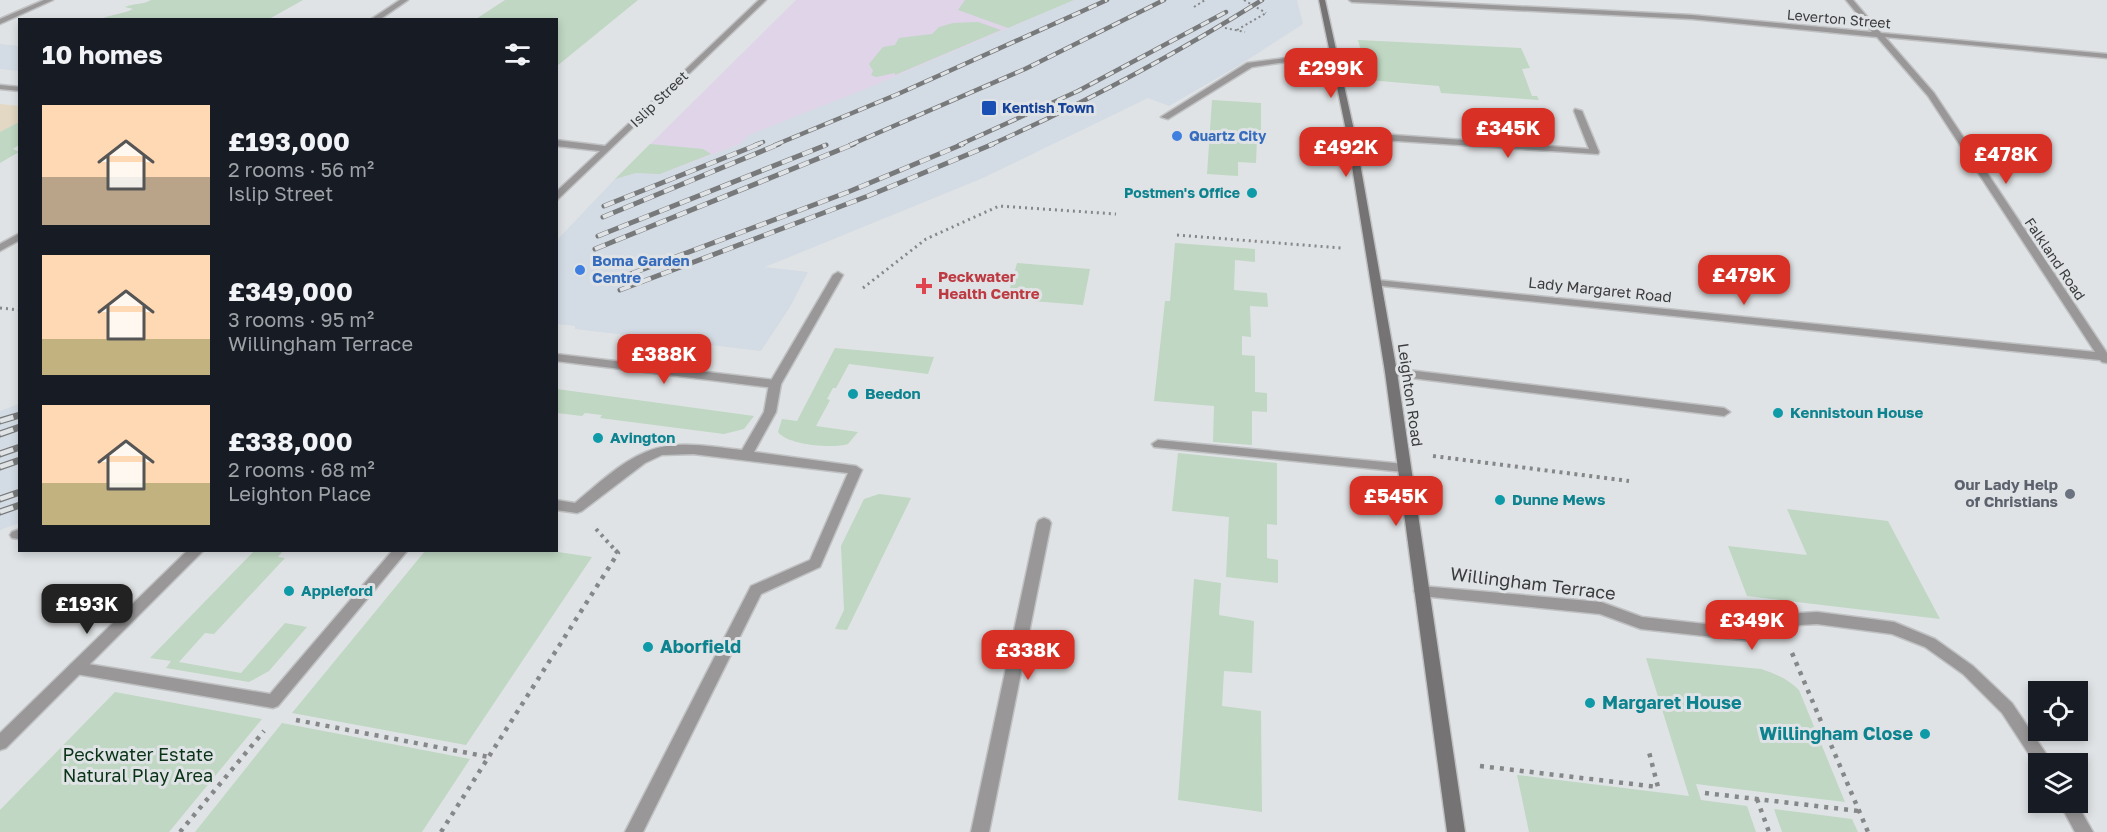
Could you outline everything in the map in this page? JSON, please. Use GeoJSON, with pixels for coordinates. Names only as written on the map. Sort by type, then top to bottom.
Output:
{"type":"FeatureCollection","features":[{"type":"Feature","properties":{"kind":"street"},"geometry":{"type":"LineString","coordinates":[[0,22],[50,0]]}},
{"type":"Feature","properties":{"kind":"street"},"geometry":{"type":"LineString","coordinates":[[376,18],[405,0]]}},
{"type":"Feature","properties":{"kind":"street","name":"Islip Street"},"geometry":{"type":"LineString","coordinates":[[558,196],[763,0]]}},
{"type":"Feature","properties":{"kind":"street","name":"Leighton Road"},"geometry":{"type":"LineString","coordinates":[[1322,0],[1351,135],[1372,250],[1456,832]]}},
{"type":"Feature","properties":{"kind":"street","name":"Leverton Street"},"geometry":{"type":"LineString","coordinates":[[1352,0],[1471,3],[1692,17],[2107,56]]}},
{"type":"Feature","properties":{"kind":"street","name":"Falkland Road"},"geometry":{"type":"LineString","coordinates":[[1850,0],[1944,114],[2106,359]]}},
{"type":"Feature","properties":{"kind":"street"},"geometry":{"type":"LineString","coordinates":[[1165,117],[1250,65],[1286,60],[1336,62]]}},
{"type":"Feature","properties":{"kind":"street"},"geometry":{"type":"LineString","coordinates":[[0,87],[18,89]]}},
{"type":"Feature","properties":{"kind":"street"},"geometry":{"type":"LineString","coordinates":[[1351,135],[1595,152],[1578,111]]}},
{"type":"Feature","properties":{"kind":"street"},"geometry":{"type":"LineString","coordinates":[[558,143],[607,148]]}},
{"type":"Feature","properties":{"kind":"street"},"geometry":{"type":"LineString","coordinates":[[0,248],[18,237]]}},
{"type":"Feature","properties":{"kind":"street"},"geometry":{"type":"LineString","coordinates":[[746,455],[770,412],[775,384],[838,275]]}},
{"type":"Feature","properties":{"kind":"street","name":"Lady Margaret Road"},"geometry":{"type":"LineString","coordinates":[[1377,283],[2106,359]]}},
{"type":"Feature","properties":{"kind":"street"},"geometry":{"type":"LineString","coordinates":[[558,357],[775,384]]}},
{"type":"Feature","properties":{"kind":"street"},"geometry":{"type":"LineString","coordinates":[[1391,372],[1724,412]]}},
{"type":"Feature","properties":{"kind":"street"},"geometry":{"type":"LineString","coordinates":[[1158,444],[1404,468]]}},
{"type":"Feature","properties":{"kind":"street"},"geometry":{"type":"LineString","coordinates":[[558,505],[577,508],[632,465],[661,451],[709,451],[856,470],[815,563],[756,590],[634,832]]}},
{"type":"Feature","properties":{"kind":"street"},"geometry":{"type":"LineString","coordinates":[[980,832],[1044,523]]}},
{"type":"Feature","properties":{"kind":"street"},"geometry":{"type":"LineString","coordinates":[[0,743],[195,552]]}},
{"type":"Feature","properties":{"kind":"street"},"geometry":{"type":"LineString","coordinates":[[76,668],[273,701],[399,552]]}},
{"type":"Feature","properties":{"kind":"street","name":"Willingham Terrace"},"geometry":{"type":"LineString","coordinates":[[1421,591],[1601,608],[1641,623],[1750,635],[1800,619],[1817,618],[1894,628],[1930,643],[1968,670],[2007,708],[2039,753]]}},
{"type":"Feature","properties":{"kind":"street"},"geometry":{"type":"LineString","coordinates":[[2073,813],[2084,832]]}},
{"type":"Feature","properties":{"kind":"path"},"geometry":{"type":"LineString","coordinates":[[1194,7],[1205,0]]}},
{"type":"Feature","properties":{"kind":"path"},"geometry":{"type":"LineString","coordinates":[[1237,30],[1266,13],[1244,0]]}},
{"type":"Feature","properties":{"kind":"path"},"geometry":{"type":"LineString","coordinates":[[1225,28],[1245,32]]}},
{"type":"Feature","properties":{"kind":"path"},"geometry":{"type":"LineString","coordinates":[[1314,141],[1323,141]]}},
{"type":"Feature","properties":{"kind":"path"},"geometry":{"type":"LineString","coordinates":[[872,279],[926,239],[999,206],[1116,214]]}},
{"type":"Feature","properties":{"kind":"path"},"geometry":{"type":"LineString","coordinates":[[1177,235],[1372,250]]}},
{"type":"Feature","properties":{"kind":"path"},"geometry":{"type":"LineString","coordinates":[[0,308],[18,310]]}},
{"type":"Feature","properties":{"kind":"path"},"geometry":{"type":"LineString","coordinates":[[1402,452],[1629,481]]}},
{"type":"Feature","properties":{"kind":"path"},"geometry":{"type":"LineString","coordinates":[[441,832],[618,553],[577,508]]}},
{"type":"Feature","properties":{"kind":"path"},"geometry":{"type":"LineString","coordinates":[[1779,625],[1868,832]]}},
{"type":"Feature","properties":{"kind":"path"},"geometry":{"type":"LineString","coordinates":[[273,701],[276,716]]}},
{"type":"Feature","properties":{"kind":"path"},"geometry":{"type":"LineString","coordinates":[[276,716],[489,757]]}},
{"type":"Feature","properties":{"kind":"path"},"geometry":{"type":"LineString","coordinates":[[180,832],[276,716]]}},
{"type":"Feature","properties":{"kind":"path"},"geometry":{"type":"LineString","coordinates":[[1446,763],[1658,787],[1648,752]]}},
{"type":"Feature","properties":{"kind":"path"},"geometry":{"type":"LineString","coordinates":[[1705,793],[1859,811]]}},
{"type":"Feature","properties":{"kind":"path"},"geometry":{"type":"LineString","coordinates":[[1757,799],[1769,832]]}},
{"type":"Feature","properties":{"kind":"shaded area"},"geometry":{"type":"Polygon","coordinates":[[[796,0],[1074,0],[865,89],[749,135],[740,144],[660,174],[636,173],[615,179],[796,0]]]}},
{"type":"Feature","properties":{"kind":"shaded area"},"geometry":{"type":"Polygon","coordinates":[[[1074,0],[1297,0],[1303,24],[1238,66],[1169,106],[1148,98],[983,178],[765,267],[808,272],[790,307],[761,351],[575,329],[575,326],[558,324],[558,239],[615,179],[636,173],[660,174],[740,144],[749,135],[865,89],[1074,0]]]}},
{"type":"Feature","properties":{"kind":"shaded area"},"geometry":{"type":"Polygon","coordinates":[[[0,44],[18,46],[18,71],[0,69],[0,44]]]}},
{"type":"Feature","properties":{"kind":"shaded area"},"geometry":{"type":"Polygon","coordinates":[[[0,104],[18,106],[18,123],[0,132],[0,104]]]}},
{"type":"Feature","properties":{"kind":"shaded area"},"geometry":{"type":"Polygon","coordinates":[[[18,404],[18,523],[0,530],[0,411],[18,404]]]}},
{"type":"Feature","properties":{"kind":"green space"},"geometry":{"type":"Polygon","coordinates":[[[151,0],[303,0],[271,18],[104,18],[133,9],[125,7],[151,0]]]}},
{"type":"Feature","properties":{"kind":"green space"},"geometry":{"type":"Polygon","coordinates":[[[505,0],[638,0],[558,65],[558,18],[478,18],[505,0]]]}},
{"type":"Feature","properties":{"kind":"green space"},"geometry":{"type":"Polygon","coordinates":[[[965,0],[1074,0],[1008,28],[958,10],[965,0]]]}},
{"type":"Feature","properties":{"kind":"green space"},"geometry":{"type":"Polygon","coordinates":[[[978,22],[1001,30],[895,75],[895,73],[876,77],[871,75],[873,71],[869,64],[883,47],[895,45],[899,38],[932,34],[939,27],[953,23],[978,22]]]}},
{"type":"Feature","properties":{"kind":"green space"},"geometry":{"type":"Polygon","coordinates":[[[1358,40],[1521,48],[1530,68],[1522,69],[1532,96],[1537,96],[1539,100],[1441,93],[1439,86],[1368,80],[1358,40]]]}},
{"type":"Feature","properties":{"kind":"green space"},"geometry":{"type":"Polygon","coordinates":[[[1212,100],[1261,103],[1261,137],[1257,137],[1256,163],[1238,162],[1238,176],[1207,174],[1212,100]]]}},
{"type":"Feature","properties":{"kind":"green space"},"geometry":{"type":"Polygon","coordinates":[[[18,123],[18,146],[13,149],[18,153],[0,163],[0,132],[18,123]]]}},
{"type":"Feature","properties":{"kind":"green space"},"geometry":{"type":"Polygon","coordinates":[[[650,144],[703,149],[711,154],[660,174],[636,173],[615,179],[650,144]]]}},
{"type":"Feature","properties":{"kind":"green space"},"geometry":{"type":"Polygon","coordinates":[[[1175,243],[1255,249],[1255,262],[1235,260],[1234,290],[1267,293],[1268,307],[1250,306],[1251,337],[1242,336],[1242,355],[1255,356],[1255,392],[1267,393],[1267,412],[1252,411],[1252,445],[1213,442],[1214,406],[1154,401],[1165,301],[1170,301],[1175,243]]]}},
{"type":"Feature","properties":{"kind":"green space"},"geometry":{"type":"Polygon","coordinates":[[[1017,263],[1090,269],[1083,305],[1007,299],[1017,263]]]}},
{"type":"Feature","properties":{"kind":"green space"},"geometry":{"type":"Polygon","coordinates":[[[835,348],[934,357],[928,374],[849,364],[827,399],[830,400],[816,426],[858,432],[848,444],[811,445],[783,436],[778,432],[782,419],[797,421],[835,348]]]}},
{"type":"Feature","properties":{"kind":"green space"},"geometry":{"type":"Polygon","coordinates":[[[558,389],[754,416],[744,429],[724,434],[600,418],[602,415],[585,413],[582,416],[558,413],[558,389]]]}},
{"type":"Feature","properties":{"kind":"green space"},"geometry":{"type":"Polygon","coordinates":[[[1178,453],[1277,463],[1277,525],[1267,524],[1267,558],[1278,560],[1278,583],[1226,577],[1229,517],[1172,511],[1178,453]]]}},
{"type":"Feature","properties":{"kind":"green space"},"geometry":{"type":"Polygon","coordinates":[[[879,494],[911,498],[847,630],[835,629],[844,610],[841,546],[864,499],[879,494]]]}},
{"type":"Feature","properties":{"kind":"green space"},"geometry":{"type":"Polygon","coordinates":[[[1787,509],[1888,521],[1940,619],[1747,596],[1728,546],[1807,555],[1787,509]]]}},
{"type":"Feature","properties":{"kind":"green space"},"geometry":{"type":"Polygon","coordinates":[[[253,552],[282,552],[278,557],[285,558],[214,634],[205,633],[179,662],[241,673],[285,623],[307,627],[269,671],[249,682],[166,668],[171,661],[150,658],[253,552]]]}},
{"type":"Feature","properties":{"kind":"green space"},"geometry":{"type":"Polygon","coordinates":[[[424,552],[558,552],[592,557],[466,745],[292,713],[424,552]]]}},
{"type":"Feature","properties":{"kind":"green space"},"geometry":{"type":"Polygon","coordinates":[[[1194,579],[1221,583],[1219,615],[1254,621],[1252,673],[1224,671],[1222,706],[1261,711],[1262,812],[1178,800],[1194,579]]]}},
{"type":"Feature","properties":{"kind":"green space"},"geometry":{"type":"Polygon","coordinates":[[[1646,658],[1761,669],[1791,683],[1799,690],[1845,802],[1696,784],[1701,800],[1747,806],[1756,832],[1529,832],[1517,775],[1689,796],[1646,658]]]}},
{"type":"Feature","properties":{"kind":"green space","name":"Peckwater Estate Natural Play Area"},"geometry":{"type":"Polygon","coordinates":[[[115,692],[262,719],[169,832],[0,832],[0,810],[115,692]]]}},
{"type":"Feature","properties":{"kind":"green space","name":"Peckwater Estate Natural Play Area"},"geometry":{"type":"Polygon","coordinates":[[[282,723],[470,759],[422,832],[195,832],[282,723]]]}},
{"type":"Feature","properties":{"kind":"green space"},"geometry":{"type":"Polygon","coordinates":[[[1774,809],[1852,819],[1858,832],[1782,832],[1774,809]]]}},
{"type":"Feature","properties":{"kind":"railway"},"geometry":{"type":"LineString","coordinates":[[775,145],[898,94],[1107,0]]}},
{"type":"Feature","properties":{"kind":"railway"},"geometry":{"type":"LineString","coordinates":[[850,145],[1025,69],[1164,0]]}},
{"type":"Feature","properties":{"kind":"railway"},"geometry":{"type":"LineString","coordinates":[[990,145],[1129,77],[1262,0]]}},
{"type":"Feature","properties":{"kind":"railway"},"geometry":{"type":"LineString","coordinates":[[959,145],[1078,91],[1226,12]]}},
{"type":"Feature","properties":{"kind":"railway"},"geometry":{"type":"LineString","coordinates":[[755,145],[763,142]]}},
{"type":"Feature","properties":{"kind":"railway"},"geometry":{"type":"LineString","coordinates":[[604,206],[759,144]]}},
{"type":"Feature","properties":{"kind":"railway"},"geometry":{"type":"LineString","coordinates":[[603,217],[779,144]]}},
{"type":"Feature","properties":{"kind":"railway"},"geometry":{"type":"LineString","coordinates":[[595,249],[854,144]]}},
{"type":"Feature","properties":{"kind":"railway"},"geometry":{"type":"LineString","coordinates":[[612,281],[848,192],[963,144]]}},
{"type":"Feature","properties":{"kind":"railway"},"geometry":{"type":"LineString","coordinates":[[620,290],[868,196],[993,144]]}},
{"type":"Feature","properties":{"kind":"railway"},"geometry":{"type":"LineString","coordinates":[[598,236],[826,145]]}},
{"type":"Feature","properties":{"kind":"railway"},"geometry":{"type":"LineString","coordinates":[[0,421],[18,416]]}},
{"type":"Feature","properties":{"kind":"railway"},"geometry":{"type":"LineString","coordinates":[[0,434],[18,428]]}},
{"type":"Feature","properties":{"kind":"railway"},"geometry":{"type":"LineString","coordinates":[[0,454],[18,448]]}},
{"type":"Feature","properties":{"kind":"railway"},"geometry":{"type":"LineString","coordinates":[[0,467],[18,461]]}},
{"type":"Feature","properties":{"kind":"railway"},"geometry":{"type":"LineString","coordinates":[[0,499],[18,493]]}},
{"type":"Feature","properties":{"kind":"railway"},"geometry":{"type":"LineString","coordinates":[[0,512],[18,506]]}},
{"type":"Feature","properties":{"kind":"place","name":"Kentish Town"},"geometry":{"type":"Point","coordinates":[989,108]}},
{"type":"Feature","properties":{"kind":"place","name":"Quartz City"},"geometry":{"type":"Point","coordinates":[1177,136]}},
{"type":"Feature","properties":{"kind":"place","name":"Postmen's Office"},"geometry":{"type":"Point","coordinates":[1252,193]}},
{"type":"Feature","properties":{"kind":"place","name":"Boma Garden Centre"},"geometry":{"type":"Point","coordinates":[580,270]}},
{"type":"Feature","properties":{"kind":"place","name":"Peckwater Health Centre"},"geometry":{"type":"Point","coordinates":[924,286]}},
{"type":"Feature","properties":{"kind":"place","name":"Beedon"},"geometry":{"type":"Point","coordinates":[853,394]}},
{"type":"Feature","properties":{"kind":"place","name":"Kennistoun House"},"geometry":{"type":"Point","coordinates":[1778,413]}},
{"type":"Feature","properties":{"kind":"place","name":"Avington"},"geometry":{"type":"Point","coordinates":[598,438]}},
{"type":"Feature","properties":{"kind":"place","name":"Our Lady Help of Christians"},"geometry":{"type":"Point","coordinates":[2070,494]}},
{"type":"Feature","properties":{"kind":"place","name":"Dunne Mews"},"geometry":{"type":"Point","coordinates":[1500,500]}},
{"type":"Feature","properties":{"kind":"place","name":"Appleford"},"geometry":{"type":"Point","coordinates":[289,591]}},
{"type":"Feature","properties":{"kind":"place","name":"Aborfield"},"geometry":{"type":"Point","coordinates":[648,647]}},
{"type":"Feature","properties":{"kind":"place","name":"Margaret House"},"geometry":{"type":"Point","coordinates":[1590,703]}},
{"type":"Feature","properties":{"kind":"place","name":"Willingham Close"},"geometry":{"type":"Point","coordinates":[1925,734]}}]}
